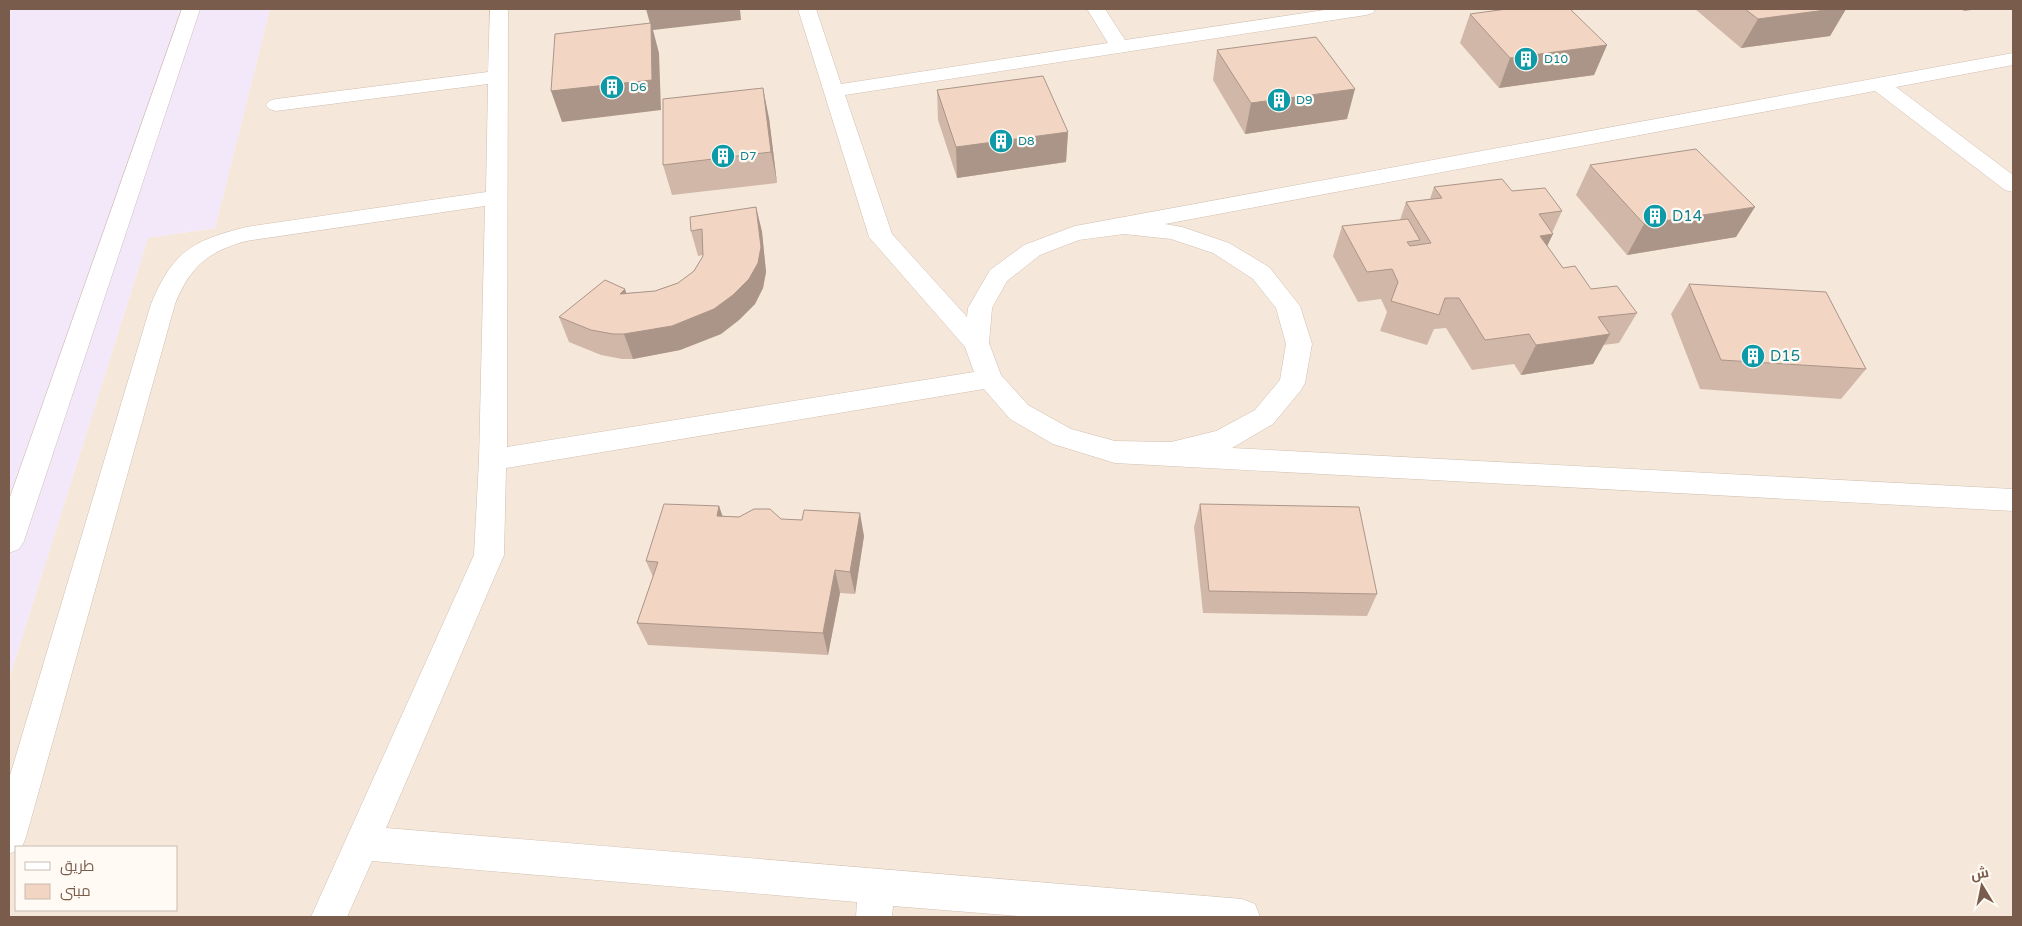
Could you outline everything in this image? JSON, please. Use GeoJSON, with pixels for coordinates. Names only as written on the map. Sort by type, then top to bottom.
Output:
{"type":"FeatureCollection","features":[{"type":"Feature","properties":{"kind":"street"},"geometry":{"type":"LineString","coordinates":[[9,541],[191,9]]}},
{"type":"Feature","properties":{"kind":"street"},"geometry":{"type":"LineString","coordinates":[[329,917],[489,555],[493,460],[499,9]]}},
{"type":"Feature","properties":{"kind":"street"},"geometry":{"type":"LineString","coordinates":[[807,9],[881,238],[976,343],[990,379],[1019,412],[1063,437],[1116,452],[2013,500]]}},
{"type":"Feature","properties":{"kind":"street"},"geometry":{"type":"LineString","coordinates":[[1096,9],[1120,47]]}},
{"type":"Feature","properties":{"kind":"street"},"geometry":{"type":"LineString","coordinates":[[833,91],[1366,9]]}},
{"type":"Feature","properties":{"kind":"street"},"geometry":{"type":"LineString","coordinates":[[976,343],[980,308],[998,276],[1032,250],[1075,234],[2013,59]]}},
{"type":"Feature","properties":{"kind":"street"},"geometry":{"type":"LineString","coordinates":[[276,105],[498,77]]}},
{"type":"Feature","properties":{"kind":"street"},"geometry":{"type":"LineString","coordinates":[[1879,84],[2013,186]]}},
{"type":"Feature","properties":{"kind":"street"},"geometry":{"type":"LineString","coordinates":[[9,837],[163,304],[176,272],[187,260],[214,243],[246,234],[496,197]]}},
{"type":"Feature","properties":{"kind":"street"},"geometry":{"type":"LineString","coordinates":[[1075,234],[1124,228],[1166,231],[1221,248],[1261,273],[1288,306],[1299,344],[1292,383],[1264,417],[1223,440],[1172,453],[1116,452]]}},
{"type":"Feature","properties":{"kind":"street"},"geometry":{"type":"LineString","coordinates":[[493,460],[990,379]]}},
{"type":"Feature","properties":{"kind":"street"},"geometry":{"type":"LineString","coordinates":[[362,843],[875,902],[1242,917]]}},
{"type":"Feature","properties":{"kind":"shaded area"},"geometry":{"type":"Polygon","coordinates":[[[9,9],[270,9],[215,228],[148,238],[9,679],[9,9]]]}},
{"type":"Feature","properties":{"kind":"shaded area"},"geometry":{"type":"Polygon","coordinates":[[[270,9],[2013,9],[2013,917],[9,917],[9,679],[148,238],[215,228],[270,9]]]}},
{"type":"Feature","properties":{"kind":"building"},"geometry":{"type":"Polygon","coordinates":[[[1507,9],[1570,9],[1607,45],[1510,58],[1470,14],[1507,9]]]}},
{"type":"Feature","properties":{"kind":"building"},"geometry":{"type":"Polygon","coordinates":[[[1745,9],[1833,9],[1758,19],[1745,9]]]}},
{"type":"Feature","properties":{"kind":"building"},"geometry":{"type":"Polygon","coordinates":[[[651,23],[652,80],[551,91],[555,34],[651,23]]]}},
{"type":"Feature","properties":{"kind":"building"},"geometry":{"type":"Polygon","coordinates":[[[1316,37],[1355,89],[1251,103],[1217,50],[1316,37]]]}},
{"type":"Feature","properties":{"kind":"building"},"geometry":{"type":"Polygon","coordinates":[[[1043,76],[1068,132],[956,147],[937,90],[1043,76]]]}},
{"type":"Feature","properties":{"kind":"building"},"geometry":{"type":"Polygon","coordinates":[[[763,88],[771,152],[663,165],[663,99],[763,88]]]}},
{"type":"Feature","properties":{"kind":"building"},"geometry":{"type":"Polygon","coordinates":[[[1696,149],[1755,207],[1644,224],[1590,165],[1696,149]]]}},
{"type":"Feature","properties":{"kind":"building"},"geometry":{"type":"Polygon","coordinates":[[[1502,179],[1512,191],[1545,188],[1562,211],[1539,214],[1553,234],[1540,236],[1563,268],[1575,266],[1591,289],[1617,286],[1637,313],[1598,317],[1610,334],[1536,345],[1529,334],[1485,340],[1459,298],[1445,298],[1439,315],[1391,301],[1398,282],[1392,269],[1367,272],[1342,226],[1408,219],[1420,240],[1407,242],[1410,246],[1431,243],[1406,202],[1442,198],[1434,187],[1502,179]]]}},
{"type":"Feature","properties":{"kind":"building"},"geometry":{"type":"Polygon","coordinates":[[[756,207],[761,247],[758,263],[749,279],[733,295],[714,309],[672,326],[624,334],[591,330],[559,317],[605,280],[625,289],[620,294],[655,291],[678,283],[694,271],[703,256],[702,229],[691,231],[690,217],[756,207]]]}},
{"type":"Feature","properties":{"kind":"building"},"geometry":{"type":"Polygon","coordinates":[[[1689,284],[1826,292],[1866,369],[1721,360],[1689,284]]]}},
{"type":"Feature","properties":{"kind":"building"},"geometry":{"type":"Polygon","coordinates":[[[664,504],[719,506],[717,516],[739,517],[754,509],[770,509],[781,519],[802,520],[804,510],[860,513],[850,572],[835,570],[823,633],[637,623],[658,562],[646,561],[664,504]]]}},
{"type":"Feature","properties":{"kind":"building"},"geometry":{"type":"Polygon","coordinates":[[[1200,504],[1359,507],[1377,594],[1209,591],[1200,504]]]}},
{"type":"Feature","properties":{"kind":"place","name":"D10"},"geometry":{"type":"Point","coordinates":[1526,59]}},
{"type":"Feature","properties":{"kind":"place","name":"D6"},"geometry":{"type":"Point","coordinates":[612,87]}},
{"type":"Feature","properties":{"kind":"place","name":"D9"},"geometry":{"type":"Point","coordinates":[1279,100]}},
{"type":"Feature","properties":{"kind":"place","name":"D8"},"geometry":{"type":"Point","coordinates":[1001,141]}},
{"type":"Feature","properties":{"kind":"place","name":"D7"},"geometry":{"type":"Point","coordinates":[723,156]}},
{"type":"Feature","properties":{"kind":"place","name":"D14"},"geometry":{"type":"Point","coordinates":[1655,216]}},
{"type":"Feature","properties":{"kind":"place","name":"D15"},"geometry":{"type":"Point","coordinates":[1753,356]}}]}
